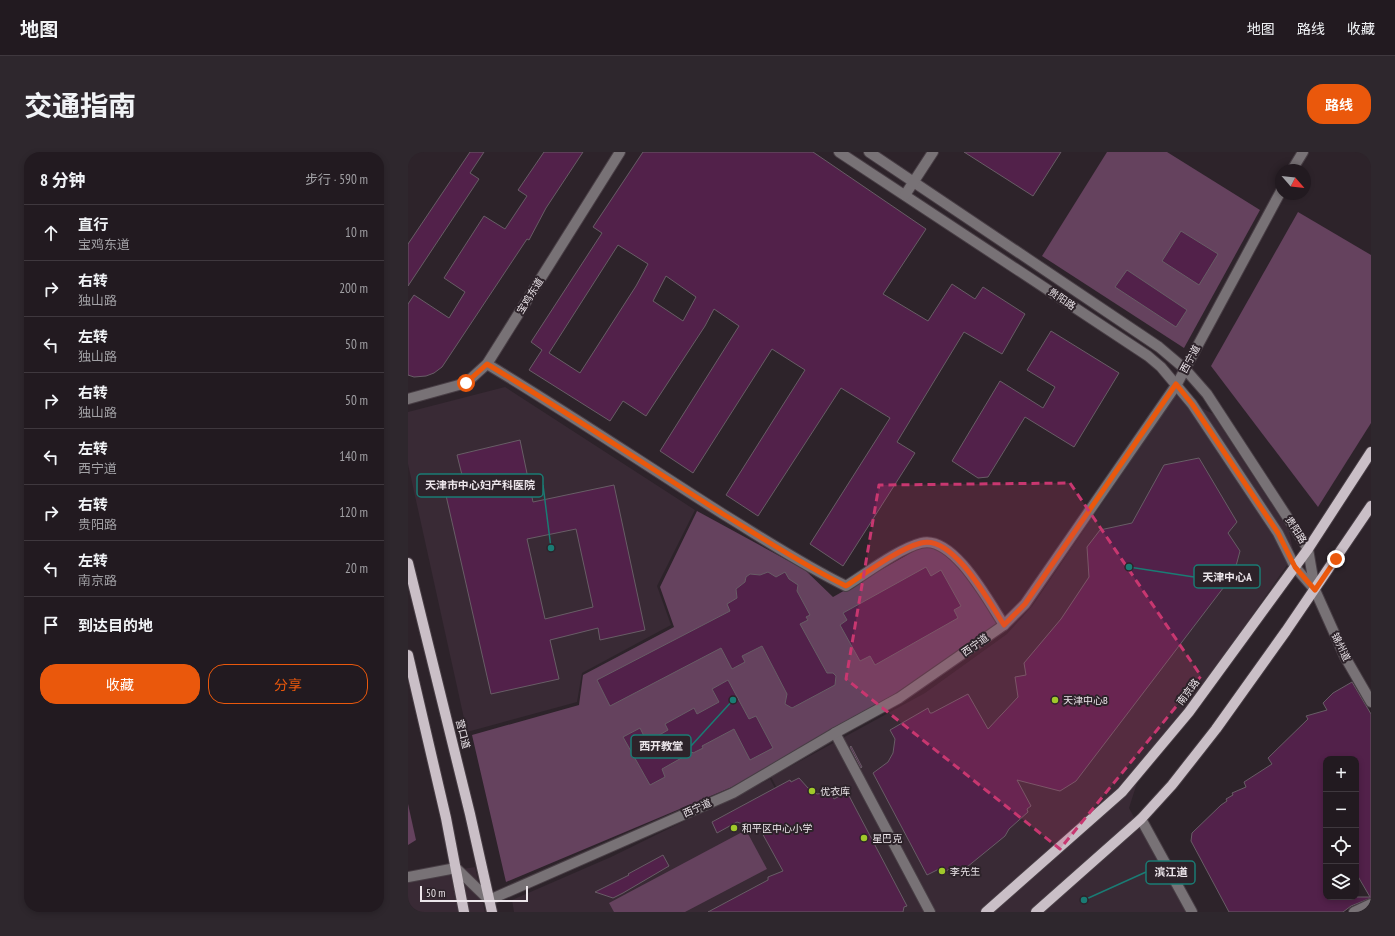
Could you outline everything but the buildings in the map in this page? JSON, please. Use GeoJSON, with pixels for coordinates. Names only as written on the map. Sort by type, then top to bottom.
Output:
{"type":"FeatureCollection","features":[{"type":"Feature","properties":{"kind":"main road","name":"南京路"},"geometry":{"type":"LineString","coordinates":[[986,912],[1122,792],[1188,712],[1295,567],[1371,452]]}},
{"type":"Feature","properties":{"kind":"main road"},"geometry":{"type":"LineString","coordinates":[[1036,912],[1141,819],[1172,785],[1216,729],[1315,590],[1371,506]]}},
{"type":"Feature","properties":{"kind":"main road","name":"营口道"},"geometry":{"type":"LineString","coordinates":[[408,562],[468,806],[492,912]]}},
{"type":"Feature","properties":{"kind":"main road"},"geometry":{"type":"LineString","coordinates":[[408,655],[446,818],[464,912]]}},
{"type":"Feature","properties":{"kind":"street","name":"宝鸡东道"},"geometry":{"type":"LineString","coordinates":[[408,399],[466,383],[487,364],[620,152]]}},
{"type":"Feature","properties":{"kind":"street","name":"贵阳路"},"geometry":{"type":"LineString","coordinates":[[839,152],[1148,356],[1176,384],[1192,404],[1278,533],[1295,567],[1315,590]]}},
{"type":"Feature","properties":{"kind":"street","name":"贵阳路"},"geometry":{"type":"LineString","coordinates":[[869,152],[1159,347],[1185,369],[1207,394],[1308,549],[1315,590]]}},
{"type":"Feature","properties":{"kind":"street"},"geometry":{"type":"LineString","coordinates":[[905,195],[933,152]]}},
{"type":"Feature","properties":{"kind":"street"},"geometry":{"type":"LineString","coordinates":[[1296,164],[1303,152]]}},
{"type":"Feature","properties":{"kind":"street","name":"西宁道"},"geometry":{"type":"LineString","coordinates":[[489,900],[733,792],[835,733],[900,698],[1004,625],[1025,604],[1176,384],[1276,200]]}},
{"type":"Feature","properties":{"kind":"street"},"geometry":{"type":"LineString","coordinates":[[487,364],[559,407],[660,474],[812,569],[846,586],[897,554],[921,542],[937,543],[959,559],[1004,625]]}},
{"type":"Feature","properties":{"kind":"street","name":"锦州道"},"geometry":{"type":"LineString","coordinates":[[1315,590],[1345,657],[1371,702]]}},
{"type":"Feature","properties":{"kind":"street"},"geometry":{"type":"LineString","coordinates":[[835,733],[930,912]]}},
{"type":"Feature","properties":{"kind":"street"},"geometry":{"type":"LineString","coordinates":[[1141,819],[1192,912]]}},
{"type":"Feature","properties":{"kind":"street"},"geometry":{"type":"LineString","coordinates":[[408,877],[456,868],[489,900]]}},
{"type":"Feature","properties":{"kind":"street"},"geometry":{"type":"LineString","coordinates":[[1354,912],[1371,904]]}},
{"type":"Feature","properties":{"kind":"highlighted area"},"geometry":{"type":"Polygon","coordinates":[[[1070,483],[1201,676],[1060,849],[846,679],[879,485],[1070,483]]]}},
{"type":"Feature","properties":{"kind":"shaded area"},"geometry":{"type":"Polygon","coordinates":[[[1107,152],[1167,152],[1260,210],[1184,348],[1042,256],[1107,152]]]}},
{"type":"Feature","properties":{"kind":"shaded area"},"geometry":{"type":"Polygon","coordinates":[[[1298,212],[1371,255],[1371,423],[1318,507],[1211,366],[1298,212]]]}},
{"type":"Feature","properties":{"kind":"shaded area"},"geometry":{"type":"Polygon","coordinates":[[[505,387],[695,510],[657,586],[671,625],[582,673],[577,702],[467,732],[408,464],[408,412],[505,387]]]}},
{"type":"Feature","properties":{"kind":"shaded area"},"geometry":{"type":"Polygon","coordinates":[[[1176,394],[1213,414],[1289,531],[1294,555],[1205,684],[1145,758],[1129,808],[1186,912],[763,912],[824,877],[771,777],[925,693],[1007,634],[1033,605],[1176,394]]]}},
{"type":"Feature","properties":{"kind":"shaded area"},"geometry":{"type":"Polygon","coordinates":[[[697,511],[805,570],[833,597],[923,546],[937,546],[957,561],[998,624],[896,694],[732,787],[506,882],[472,735],[579,705],[583,675],[674,627],[660,587],[697,511]]]}},
{"type":"Feature","properties":{"kind":"shaded area","name":"和平区中心小学"},"geometry":{"type":"Polygon","coordinates":[[[770,779],[823,877],[762,912],[514,912],[512,900],[611,857],[770,779]]]}},
{"type":"Feature","properties":{"kind":"shaded area"},"geometry":{"type":"Polygon","coordinates":[[[408,804],[416,840],[408,845],[408,804]]]}},
{"type":"Feature","properties":{"kind":"shaded area"},"geometry":{"type":"Polygon","coordinates":[[[746,830],[767,869],[685,912],[614,912],[609,903],[746,830]]]}},
{"type":"Feature","properties":{"kind":"shaded area"},"geometry":{"type":"Polygon","coordinates":[[[475,867],[485,912],[408,912],[408,878],[475,867]]]}},
{"type":"Feature","properties":{"kind":"place","name":"天津市中心妇产科医院"},"geometry":{"type":"Point","coordinates":[551,548]}},
{"type":"Feature","properties":{"kind":"place","name":"天津中心A"},"geometry":{"type":"Point","coordinates":[1129,567]}},
{"type":"Feature","properties":{"kind":"place","name":"西开教堂"},"geometry":{"type":"Point","coordinates":[733,700]}},
{"type":"Feature","properties":{"kind":"place","name":"天津中心B"},"geometry":{"type":"Point","coordinates":[1055,700]}},
{"type":"Feature","properties":{"kind":"place","name":"优衣库"},"geometry":{"type":"Point","coordinates":[812,791]}},
{"type":"Feature","properties":{"kind":"place","name":"和平区中心小学"},"geometry":{"type":"Point","coordinates":[734,828]}},
{"type":"Feature","properties":{"kind":"place","name":"星巴克"},"geometry":{"type":"Point","coordinates":[864,838]}},
{"type":"Feature","properties":{"kind":"place","name":"李先生"},"geometry":{"type":"Point","coordinates":[942,871]}},
{"type":"Feature","properties":{"kind":"place","name":"滨江道"},"geometry":{"type":"Point","coordinates":[1084,900]}},
{"type":"Feature","properties":{"kind":"route"},"geometry":{"type":"LineString","coordinates":[[466,383],[487,364],[559,407],[610,442],[812,569],[846,586],[897,554],[921,542],[937,543],[959,559],[1004,625],[1025,604],[1176,384],[1192,404],[1278,533],[1295,567],[1315,590],[1336,559]]}}]}
